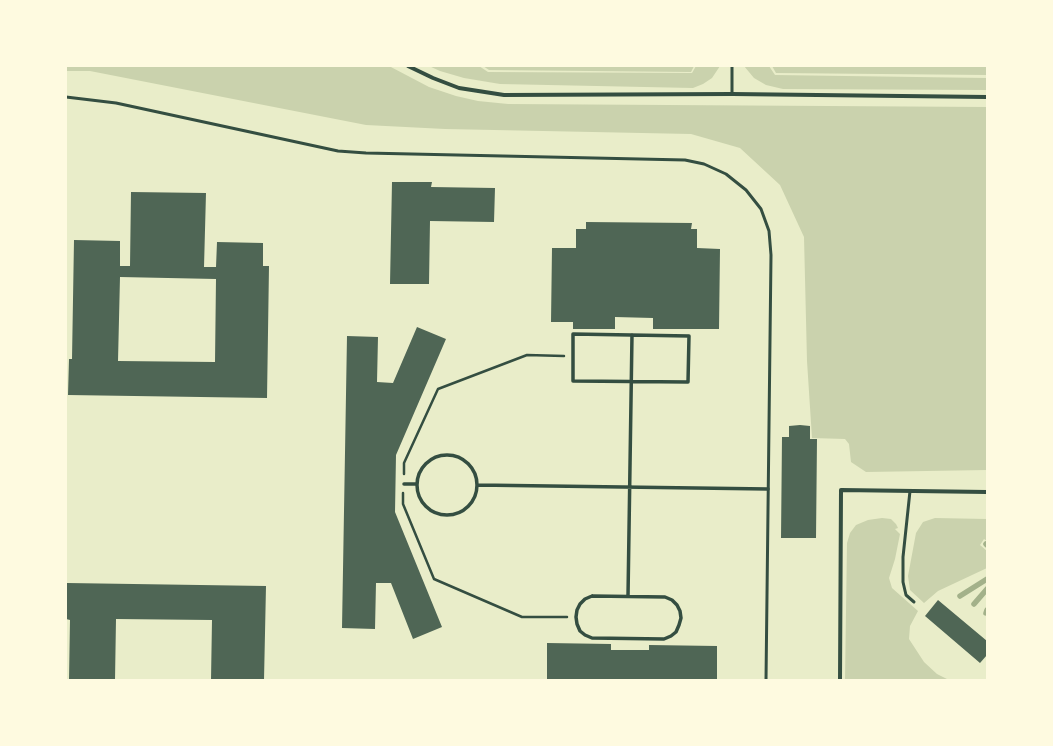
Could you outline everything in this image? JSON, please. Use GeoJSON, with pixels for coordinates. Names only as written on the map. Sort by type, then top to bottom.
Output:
{"type":"FeatureCollection","features":[{"type":"Feature","properties":{"kind":"street"},"geometry":{"type":"LineString","coordinates":[[408,66],[459,88],[504,95],[732,94],[987,97]]}},
{"type":"Feature","properties":{"kind":"street"},"geometry":{"type":"LineString","coordinates":[[573,334],[632,335],[689,336],[688,382],[573,381],[573,334]]}},
{"type":"Feature","properties":{"kind":"street"},"geometry":{"type":"LineString","coordinates":[[628,596],[632,335]]}},
{"type":"Feature","properties":{"kind":"street"},"geometry":{"type":"LineString","coordinates":[[451,454],[461,457],[469,463],[478,481],[477,485],[477,491],[473,501],[467,508],[458,513],[448,515],[438,514],[429,510],[418,494],[417,484],[419,474],[424,465],[431,458],[451,454]]}},
{"type":"Feature","properties":{"kind":"street"},"geometry":{"type":"LineString","coordinates":[[404,484],[417,484]]}},
{"type":"Feature","properties":{"kind":"street"},"geometry":{"type":"LineString","coordinates":[[477,485],[768,489]]}},
{"type":"Feature","properties":{"kind":"street"},"geometry":{"type":"LineString","coordinates":[[840,680],[841,490],[987,492]]}},
{"type":"Feature","properties":{"kind":"street"},"geometry":{"type":"LineString","coordinates":[[592,596],[628,596],[665,597],[672,600],[677,605],[681,618],[680,626],[676,632],[664,639],[592,638],[585,635],[580,630],[576,617],[580,604],[585,599],[592,596]]}},
{"type":"Feature","properties":{"kind":"lane"},"geometry":{"type":"LineString","coordinates":[[732,66],[732,94]]}},
{"type":"Feature","properties":{"kind":"lane"},"geometry":{"type":"LineString","coordinates":[[66,97],[116,103],[338,151],[366,153],[685,160],[704,164],[726,174],[746,190],[761,209],[769,231],[771,255],[766,680]]}},
{"type":"Feature","properties":{"kind":"lane"},"geometry":{"type":"LineString","coordinates":[[910,491],[903,557],[903,582],[906,595],[914,602]]}},
{"type":"Feature","properties":{"kind":"path"},"geometry":{"type":"LineString","coordinates":[[404,463],[438,389],[528,355],[573,356]]}},
{"type":"Feature","properties":{"kind":"path"},"geometry":{"type":"LineString","coordinates":[[403,504],[434,579],[522,617],[576,617]]}},
{"type":"Feature","properties":{"kind":"green space"},"geometry":{"type":"Polygon","coordinates":[[[66,66],[389,66],[429,87],[456,96],[478,101],[508,104],[987,107],[987,470],[866,472],[851,462],[849,444],[845,439],[812,438],[807,361],[804,237],[780,185],[740,148],[691,134],[445,129],[366,125],[90,71],[66,71],[66,66]]]}},
{"type":"Feature","properties":{"kind":"green space"},"geometry":{"type":"Polygon","coordinates":[[[429,66],[479,66],[488,72],[692,73],[696,66],[720,66],[712,78],[693,88],[500,84],[464,78],[429,66]]]}},
{"type":"Feature","properties":{"kind":"green space"},"geometry":{"type":"Polygon","coordinates":[[[483,66],[694,66],[691,72],[489,70],[483,66]]]}},
{"type":"Feature","properties":{"kind":"green space"},"geometry":{"type":"Polygon","coordinates":[[[744,66],[769,66],[775,75],[987,78],[987,90],[783,89],[766,85],[754,78],[744,66]]]}},
{"type":"Feature","properties":{"kind":"green space"},"geometry":{"type":"Polygon","coordinates":[[[772,66],[987,66],[987,75],[776,73],[772,66]]]}},
{"type":"Feature","properties":{"kind":"green space"},"geometry":{"type":"Polygon","coordinates":[[[882,518],[891,519],[898,528],[895,529],[900,534],[895,559],[889,578],[892,588],[918,611],[910,626],[909,639],[924,662],[937,674],[949,680],[845,680],[847,543],[850,533],[856,525],[868,520],[882,518]]]}},
{"type":"Feature","properties":{"kind":"green space"},"geometry":{"type":"Polygon","coordinates":[[[935,518],[987,519],[987,541],[984,539],[980,545],[987,551],[987,568],[938,591],[924,603],[910,590],[908,576],[916,533],[923,522],[935,518]]]}},
{"type":"Feature","properties":{"kind":"building"},"geometry":{"type":"Polygon","coordinates":[[[392,182],[432,182],[431,187],[495,188],[494,222],[430,221],[429,284],[390,284],[392,182]]]}},
{"type":"Feature","properties":{"kind":"building"},"geometry":{"type":"Polygon","coordinates":[[[131,192],[206,193],[204,267],[216,267],[217,242],[263,243],[263,266],[269,266],[267,398],[68,395],[69,359],[72,359],[74,240],[120,241],[120,266],[130,266],[131,192]],[[120,277],[118,361],[215,362],[216,279],[120,277]]]}},
{"type":"Feature","properties":{"kind":"building"},"geometry":{"type":"Polygon","coordinates":[[[586,222],[692,223],[691,229],[697,229],[697,248],[720,249],[719,329],[653,329],[653,318],[615,317],[615,329],[573,329],[573,322],[551,322],[552,248],[576,248],[576,229],[586,229],[586,222]]]}},
{"type":"Feature","properties":{"kind":"building"},"geometry":{"type":"Polygon","coordinates":[[[417,327],[446,339],[396,455],[395,512],[442,627],[413,639],[391,583],[376,583],[375,629],[342,628],[347,336],[378,337],[377,382],[393,383],[417,327]]]}},
{"type":"Feature","properties":{"kind":"building"},"geometry":{"type":"Polygon","coordinates":[[[789,426],[810,426],[810,439],[817,439],[816,538],[781,538],[782,437],[789,437],[789,426]]]}},
{"type":"Feature","properties":{"kind":"building"},"geometry":{"type":"Polygon","coordinates":[[[67,583],[266,586],[264,680],[211,680],[212,620],[116,619],[115,680],[69,680],[70,620],[66,619],[67,583]]]}},
{"type":"Feature","properties":{"kind":"building"},"geometry":{"type":"Polygon","coordinates":[[[938,600],[987,641],[987,655],[980,663],[925,616],[938,600]]]}},
{"type":"Feature","properties":{"kind":"building"},"geometry":{"type":"Polygon","coordinates":[[[547,643],[611,644],[611,650],[649,650],[649,645],[717,646],[717,680],[547,680],[547,643]]]}},
{"type":"Feature","properties":{"kind":"waterway"},"geometry":{"type":"LineString","coordinates":[[960,596],[987,579]]}},
{"type":"Feature","properties":{"kind":"waterway"},"geometry":{"type":"LineString","coordinates":[[974,604],[987,589]]}}]}
